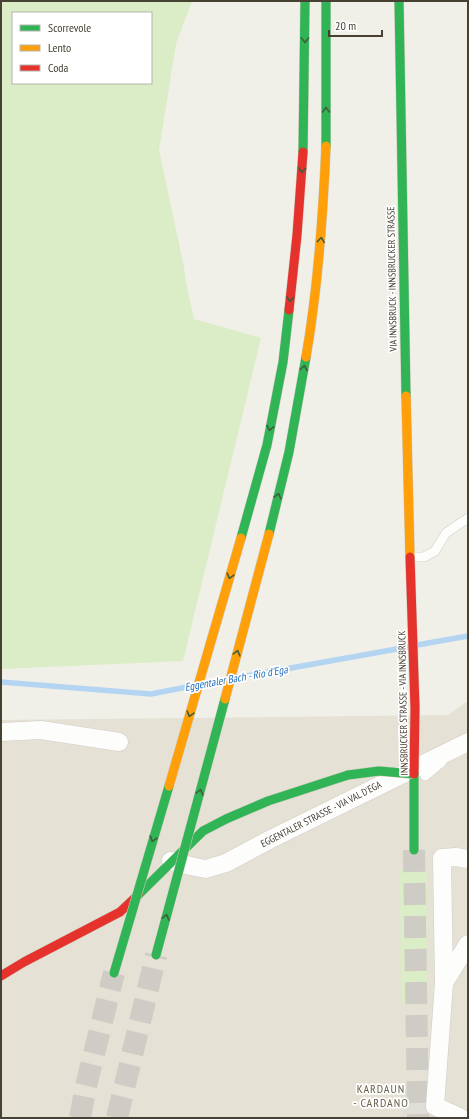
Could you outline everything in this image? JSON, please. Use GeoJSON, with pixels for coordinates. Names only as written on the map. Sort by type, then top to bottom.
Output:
{"type":"FeatureCollection","features":[{"type":"Feature","properties":{"kind":"main road"},"geometry":{"type":"LineString","coordinates":[[114,973],[267,445],[283,362],[297,235],[303,147],[305,1]]}},
{"type":"Feature","properties":{"kind":"main road"},"geometry":{"type":"LineString","coordinates":[[156,955],[269,534],[289,452],[308,342],[321,233],[326,146],[326,1]]}},
{"type":"Feature","properties":{"kind":"main road","name":"VIA INNSBRUCK - INNSBRUCKER STRASSE"},"geometry":{"type":"LineString","coordinates":[[399,1],[407,472],[410,557]]}},
{"type":"Feature","properties":{"kind":"main road","name":"INNSBRUCKER STRASSE - VIA INNSBRUCK"},"geometry":{"type":"LineString","coordinates":[[410,557],[415,708],[414,850]]}},
{"type":"Feature","properties":{"kind":"main road"},"geometry":{"type":"LineString","coordinates":[[1,976],[24,962],[120,912],[203,831],[226,819],[268,802],[348,775],[379,771],[414,774]]}},
{"type":"Feature","properties":{"kind":"street"},"geometry":{"type":"LineString","coordinates":[[1,732],[41,730],[119,742]]}},
{"type":"Feature","properties":{"kind":"street","name":"EGGENTALER STRASSE - VIA VAL D'EGA"},"geometry":{"type":"LineString","coordinates":[[171,861],[195,868],[206,868],[226,863],[269,840],[317,818],[466,743]]}},
{"type":"Feature","properties":{"kind":"street"},"geometry":{"type":"LineString","coordinates":[[461,1118],[435,1106],[444,983],[442,858],[456,857],[468,859]]}},
{"type":"Feature","properties":{"kind":"street"},"geometry":{"type":"LineString","coordinates":[[444,983],[468,944]]}},
{"type":"Feature","properties":{"kind":"street"},"geometry":{"type":"LineString","coordinates":[[465,1118],[468,1109]]}},
{"type":"Feature","properties":{"kind":"lane"},"geometry":{"type":"LineString","coordinates":[[410,557],[424,557],[435,551],[446,533],[468,518]]}},
{"type":"Feature","properties":{"kind":"lane"},"geometry":{"type":"LineString","coordinates":[[425,776],[466,743]]}},
{"type":"Feature","properties":{"kind":"shaded area"},"geometry":{"type":"Polygon","coordinates":[[[468,701],[468,1118],[1,1118],[1,720],[448,715],[468,701]]]}},
{"type":"Feature","properties":{"kind":"shaded area"},"geometry":{"type":"Polygon","coordinates":[[[434,1082],[436,1118],[403,1118],[401,1084],[434,1082]]]}},
{"type":"Feature","properties":{"kind":"green space"},"geometry":{"type":"Polygon","coordinates":[[[1,1],[192,1],[176,44],[159,150],[184,267],[186,283],[194,319],[261,338],[183,661],[1,669],[1,1]]]}},
{"type":"Feature","properties":{"kind":"green space"},"geometry":{"type":"Polygon","coordinates":[[[400,870],[427,870],[428,1003],[401,1003],[400,870]]]}},
{"type":"Feature","properties":{"kind":"waterway","name":"Eggentaler Bach - Rio d'Ega"},"geometry":{"type":"LineString","coordinates":[[417,645],[468,636]]}},
{"type":"Feature","properties":{"kind":"waterway","name":"Eggentaler Bach - Rio d'Ega"},"geometry":{"type":"LineString","coordinates":[[235,678],[408,647]]}},
{"type":"Feature","properties":{"kind":"waterway","name":"Eggentaler Bach - Rio d'Ega"},"geometry":{"type":"LineString","coordinates":[[204,684],[225,680]]}},
{"type":"Feature","properties":{"kind":"waterway","name":"Eggentaler Bach - Rio d'Ega"},"geometry":{"type":"LineString","coordinates":[[1,682],[151,694],[192,686]]}},
{"type":"Feature","properties":{"kind":"tunnel"},"geometry":{"type":"LineString","coordinates":[[414,850],[418,1118]]}},
{"type":"Feature","properties":{"kind":"tunnel"},"geometry":{"type":"LineString","coordinates":[[117,1118],[156,955]]}},
{"type":"Feature","properties":{"kind":"tunnel"},"geometry":{"type":"LineString","coordinates":[[80,1118],[86,1086],[114,973]]}},
{"type":"Feature","properties":{"kind":"traffic: fast"},"geometry":{"type":"LineString","coordinates":[[303,152],[305,1]]}},
{"type":"Feature","properties":{"kind":"traffic: fast"},"geometry":{"type":"LineString","coordinates":[[326,1],[326,146]]}},
{"type":"Feature","properties":{"kind":"traffic: fast"},"geometry":{"type":"LineString","coordinates":[[399,1],[406,396]]}},
{"type":"Feature","properties":{"kind":"traffic: fast"},"geometry":{"type":"LineString","coordinates":[[241,538],[267,445],[283,362],[289,310]]}},
{"type":"Feature","properties":{"kind":"traffic: fast"},"geometry":{"type":"LineString","coordinates":[[269,534],[289,452],[306,357]]}},
{"type":"Feature","properties":{"kind":"traffic: fast"},"geometry":{"type":"LineString","coordinates":[[156,955],[225,699]]}},
{"type":"Feature","properties":{"kind":"traffic: fast"},"geometry":{"type":"LineString","coordinates":[[348,775],[379,771],[414,774]]}},
{"type":"Feature","properties":{"kind":"traffic: fast"},"geometry":{"type":"LineString","coordinates":[[414,774],[414,850]]}},
{"type":"Feature","properties":{"kind":"traffic: fast"},"geometry":{"type":"LineString","coordinates":[[138,895],[203,831],[226,819],[268,801],[348,775]]}},
{"type":"Feature","properties":{"kind":"traffic: fast"},"geometry":{"type":"LineString","coordinates":[[114,973],[169,786]]}},
{"type":"Feature","properties":{"kind":"traffic: slow"},"geometry":{"type":"LineString","coordinates":[[306,357],[314,305],[326,146]]}},
{"type":"Feature","properties":{"kind":"traffic: slow"},"geometry":{"type":"LineString","coordinates":[[406,396],[410,557]]}},
{"type":"Feature","properties":{"kind":"traffic: slow"},"geometry":{"type":"LineString","coordinates":[[225,699],[269,534]]}},
{"type":"Feature","properties":{"kind":"traffic: slow"},"geometry":{"type":"LineString","coordinates":[[169,786],[241,538]]}},
{"type":"Feature","properties":{"kind":"traffic: jam"},"geometry":{"type":"LineString","coordinates":[[289,310],[297,235],[303,152]]}},
{"type":"Feature","properties":{"kind":"traffic: jam"},"geometry":{"type":"LineString","coordinates":[[410,557],[415,708],[414,774]]}},
{"type":"Feature","properties":{"kind":"traffic: jam"},"geometry":{"type":"LineString","coordinates":[[1,976],[24,962],[120,912],[138,895]]}},
{"type":"Feature","properties":{"kind":"district","name":"KARDAUN - CARDANO"},"geometry":{"type":"Point","coordinates":[381,1095]}}]}
